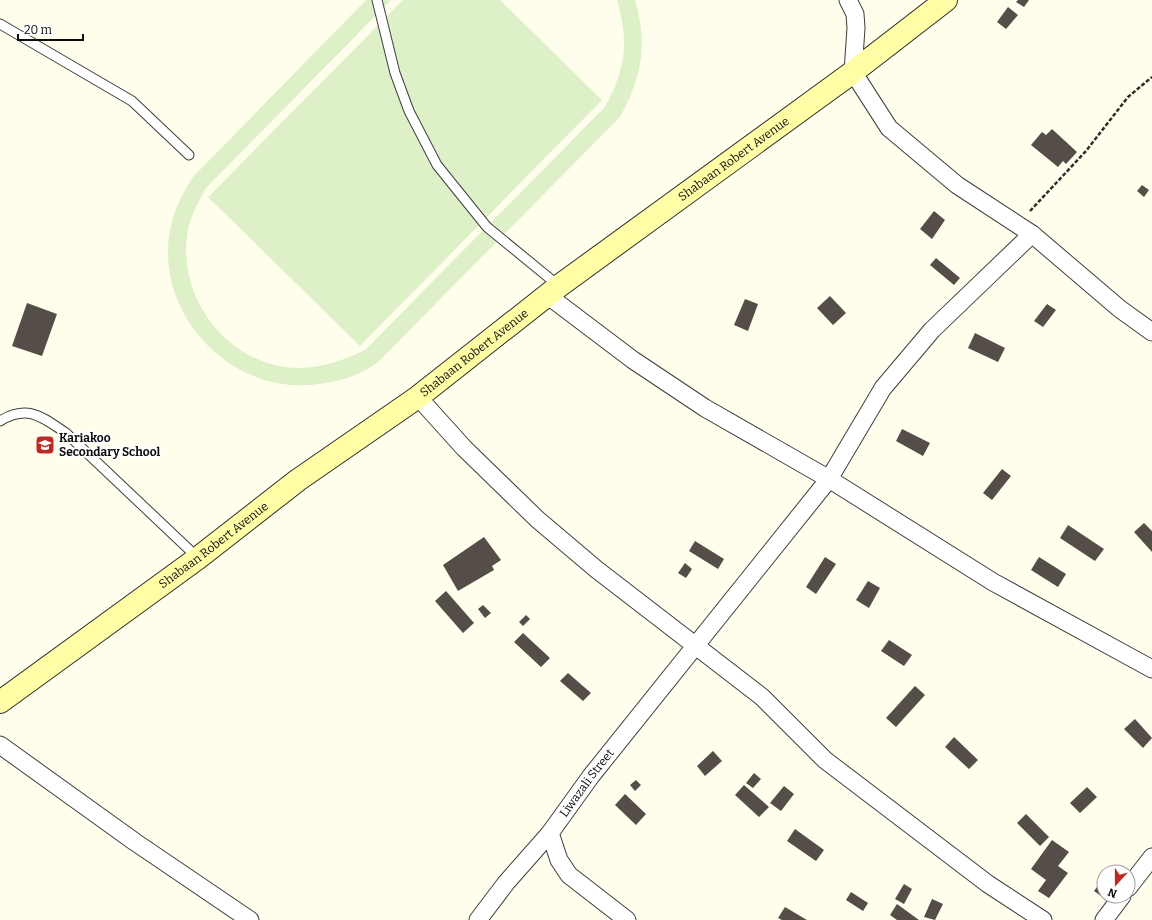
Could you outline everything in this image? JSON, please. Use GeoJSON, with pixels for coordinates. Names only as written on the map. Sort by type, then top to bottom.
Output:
{"type":"FeatureCollection","features":[{"type":"Feature","properties":{"kind":"street"},"geometry":{"type":"LineString","coordinates":[[848,0],[854,10],[856,28],[853,72],[889,128],[957,185],[1032,234],[1120,309],[1152,332]]}},
{"type":"Feature","properties":{"kind":"street","name":"Shabaan Robert Avenue"},"geometry":{"type":"LineString","coordinates":[[0,702],[198,558],[298,480],[418,397],[553,290],[853,72],[946,0]]}},
{"type":"Feature","properties":{"kind":"street","name":"Liwazali Street"},"geometry":{"type":"LineString","coordinates":[[478,920],[506,883],[550,833],[591,776],[829,479],[883,388],[932,330],[1032,234]]}},
{"type":"Feature","properties":{"kind":"street"},"geometry":{"type":"LineString","coordinates":[[553,290],[633,360],[676,390],[829,479],[993,582],[1152,670]]}},
{"type":"Feature","properties":{"kind":"street"},"geometry":{"type":"LineString","coordinates":[[418,397],[464,448],[537,519],[596,569],[762,697],[825,760],[988,884],[1043,920]]}},
{"type":"Feature","properties":{"kind":"street"},"geometry":{"type":"LineString","coordinates":[[0,745],[135,842],[250,920]]}},
{"type":"Feature","properties":{"kind":"street"},"geometry":{"type":"LineString","coordinates":[[550,833],[559,860],[569,875],[627,920]]}},
{"type":"Feature","properties":{"kind":"street"},"geometry":{"type":"LineString","coordinates":[[1136,877],[1152,856]]}},
{"type":"Feature","properties":{"kind":"street"},"geometry":{"type":"LineString","coordinates":[[1104,920],[1116,904]]}},
{"type":"Feature","properties":{"kind":"lane"},"geometry":{"type":"LineString","coordinates":[[377,0],[400,86],[409,111],[437,165],[487,227],[553,290]]}},
{"type":"Feature","properties":{"kind":"lane"},"geometry":{"type":"LineString","coordinates":[[0,24],[132,101],[189,155]]}},
{"type":"Feature","properties":{"kind":"lane"},"geometry":{"type":"LineString","coordinates":[[0,421],[12,414],[26,412],[43,418],[66,433],[198,558]]}},
{"type":"Feature","properties":{"kind":"path"},"geometry":{"type":"LineString","coordinates":[[1017,224],[1086,151],[1128,97],[1152,77]]}},
{"type":"Feature","properties":{"kind":"green space"},"geometry":{"type":"Polygon","coordinates":[[[366,0],[391,0],[206,188],[189,224],[186,255],[190,280],[199,304],[213,325],[231,343],[252,356],[275,365],[301,368],[326,365],[365,350],[605,107],[617,80],[623,55],[623,29],[617,0],[635,0],[639,16],[642,46],[638,74],[620,117],[378,362],[363,372],[328,383],[310,385],[279,383],[250,374],[224,359],[202,339],[184,314],[173,286],[168,256],[171,225],[185,189],[192,178],[366,0]]]}},
{"type":"Feature","properties":{"kind":"green space"},"geometry":{"type":"Polygon","coordinates":[[[403,0],[500,0],[602,100],[360,346],[208,197],[403,0]]]}},
{"type":"Feature","properties":{"kind":"building"},"geometry":{"type":"Polygon","coordinates":[[[1018,0],[1029,0],[1024,7],[1016,2],[1018,0]]]}},
{"type":"Feature","properties":{"kind":"building"},"geometry":{"type":"Polygon","coordinates":[[[1008,7],[1018,15],[1006,29],[997,22],[1008,7]]]}},
{"type":"Feature","properties":{"kind":"building"},"geometry":{"type":"Polygon","coordinates":[[[1052,129],[1077,152],[1066,164],[1063,161],[1058,167],[1031,145],[1042,132],[1046,135],[1052,129]]]}},
{"type":"Feature","properties":{"kind":"building"},"geometry":{"type":"Polygon","coordinates":[[[1142,185],[1149,190],[1144,197],[1137,191],[1142,185]]]}},
{"type":"Feature","properties":{"kind":"building"},"geometry":{"type":"Polygon","coordinates":[[[934,211],[945,220],[932,239],[920,229],[934,211]]]}},
{"type":"Feature","properties":{"kind":"building"},"geometry":{"type":"Polygon","coordinates":[[[936,258],[960,278],[954,285],[930,265],[936,258]]]}},
{"type":"Feature","properties":{"kind":"building"},"geometry":{"type":"Polygon","coordinates":[[[830,296],[846,313],[833,325],[817,308],[830,296]]]}},
{"type":"Feature","properties":{"kind":"building"},"geometry":{"type":"Polygon","coordinates":[[[745,299],[758,304],[748,331],[734,325],[745,299]]]}},
{"type":"Feature","properties":{"kind":"building"},"geometry":{"type":"Polygon","coordinates":[[[27,303],[57,314],[42,356],[12,346],[27,303]]]}},
{"type":"Feature","properties":{"kind":"building"},"geometry":{"type":"Polygon","coordinates":[[[1047,304],[1056,310],[1043,327],[1034,321],[1047,304]]]}},
{"type":"Feature","properties":{"kind":"building"},"geometry":{"type":"Polygon","coordinates":[[[975,333],[1005,348],[998,362],[968,348],[975,333]]]}},
{"type":"Feature","properties":{"kind":"building"},"geometry":{"type":"Polygon","coordinates":[[[902,429],[930,443],[923,456],[896,441],[902,429]]]}},
{"type":"Feature","properties":{"kind":"building"},"geometry":{"type":"Polygon","coordinates":[[[1002,469],[1011,476],[992,500],[983,493],[1002,469]]]}},
{"type":"Feature","properties":{"kind":"building"},"geometry":{"type":"Polygon","coordinates":[[[1144,523],[1152,531],[1152,552],[1134,532],[1144,523]]]}},
{"type":"Feature","properties":{"kind":"building"},"geometry":{"type":"Polygon","coordinates":[[[1068,525],[1104,549],[1095,561],[1060,538],[1068,525]]]}},
{"type":"Feature","properties":{"kind":"building"},"geometry":{"type":"Polygon","coordinates":[[[484,537],[501,560],[492,566],[494,570],[458,591],[443,565],[484,537]]]}},
{"type":"Feature","properties":{"kind":"building"},"geometry":{"type":"Polygon","coordinates":[[[695,541],[724,559],[718,569],[689,551],[695,541]]]}},
{"type":"Feature","properties":{"kind":"building"},"geometry":{"type":"Polygon","coordinates":[[[825,557],[836,564],[816,594],[806,587],[825,557]]]}},
{"type":"Feature","properties":{"kind":"building"},"geometry":{"type":"Polygon","coordinates":[[[1039,557],[1066,574],[1058,587],[1031,570],[1039,557]]]}},
{"type":"Feature","properties":{"kind":"building"},"geometry":{"type":"Polygon","coordinates":[[[685,563],[692,569],[686,578],[678,573],[685,563]]]}},
{"type":"Feature","properties":{"kind":"building"},"geometry":{"type":"Polygon","coordinates":[[[868,581],[880,588],[869,608],[856,600],[868,581]]]}},
{"type":"Feature","properties":{"kind":"building"},"geometry":{"type":"Polygon","coordinates":[[[446,591],[474,623],[463,633],[435,601],[446,591]]]}},
{"type":"Feature","properties":{"kind":"building"},"geometry":{"type":"Polygon","coordinates":[[[483,605],[491,613],[485,618],[478,609],[483,605]]]}},
{"type":"Feature","properties":{"kind":"building"},"geometry":{"type":"Polygon","coordinates":[[[526,615],[530,619],[523,626],[519,622],[526,615]]]}},
{"type":"Feature","properties":{"kind":"building"},"geometry":{"type":"Polygon","coordinates":[[[523,633],[550,658],[541,667],[514,642],[523,633]]]}},
{"type":"Feature","properties":{"kind":"building"},"geometry":{"type":"Polygon","coordinates":[[[889,640],[912,655],[904,666],[881,651],[889,640]]]}},
{"type":"Feature","properties":{"kind":"building"},"geometry":{"type":"Polygon","coordinates":[[[568,673],[591,693],[583,701],[560,681],[568,673]]]}},
{"type":"Feature","properties":{"kind":"building"},"geometry":{"type":"Polygon","coordinates":[[[915,686],[925,695],[896,727],[886,718],[915,686]]]}},
{"type":"Feature","properties":{"kind":"building"},"geometry":{"type":"Polygon","coordinates":[[[1135,719],[1152,738],[1143,748],[1124,729],[1135,719]]]}},
{"type":"Feature","properties":{"kind":"building"},"geometry":{"type":"Polygon","coordinates":[[[954,737],[978,760],[969,769],[945,747],[954,737]]]}},
{"type":"Feature","properties":{"kind":"building"},"geometry":{"type":"Polygon","coordinates":[[[713,751],[722,761],[705,776],[697,766],[713,751]]]}},
{"type":"Feature","properties":{"kind":"building"},"geometry":{"type":"Polygon","coordinates":[[[754,773],[761,779],[753,788],[746,783],[754,773]]]}},
{"type":"Feature","properties":{"kind":"building"},"geometry":{"type":"Polygon","coordinates":[[[636,780],[641,785],[635,791],[630,785],[636,780]]]}},
{"type":"Feature","properties":{"kind":"building"},"geometry":{"type":"Polygon","coordinates":[[[744,785],[769,807],[759,817],[735,795],[744,785]]]}},
{"type":"Feature","properties":{"kind":"building"},"geometry":{"type":"Polygon","coordinates":[[[784,786],[794,794],[781,811],[770,803],[784,786]]]}},
{"type":"Feature","properties":{"kind":"building"},"geometry":{"type":"Polygon","coordinates":[[[1087,787],[1097,797],[1080,813],[1070,803],[1087,787]]]}},
{"type":"Feature","properties":{"kind":"building"},"geometry":{"type":"Polygon","coordinates":[[[625,794],[646,814],[636,825],[615,805],[625,794]]]}},
{"type":"Feature","properties":{"kind":"building"},"geometry":{"type":"Polygon","coordinates":[[[1026,814],[1049,837],[1040,846],[1017,823],[1026,814]]]}},
{"type":"Feature","properties":{"kind":"building"},"geometry":{"type":"Polygon","coordinates":[[[795,829],[824,850],[816,861],[787,841],[795,829]]]}},
{"type":"Feature","properties":{"kind":"building"},"geometry":{"type":"Polygon","coordinates":[[[1052,840],[1069,852],[1058,866],[1068,873],[1049,898],[1038,891],[1046,880],[1031,869],[1052,840]]]}},
{"type":"Feature","properties":{"kind":"building"},"geometry":{"type":"Polygon","coordinates":[[[904,884],[912,889],[904,904],[895,899],[904,884]]]}},
{"type":"Feature","properties":{"kind":"building"},"geometry":{"type":"Polygon","coordinates":[[[851,892],[868,903],[863,911],[846,900],[851,892]]]}},
{"type":"Feature","properties":{"kind":"building"},"geometry":{"type":"Polygon","coordinates":[[[932,899],[943,904],[935,920],[924,917],[932,899]]]}},
{"type":"Feature","properties":{"kind":"building"},"geometry":{"type":"Polygon","coordinates":[[[897,904],[919,920],[897,920],[890,915],[897,904]]]}},
{"type":"Feature","properties":{"kind":"building"},"geometry":{"type":"Polygon","coordinates":[[[785,907],[807,920],[782,920],[778,918],[785,907]]]}},
{"type":"Feature","properties":{"kind":"place","name":"Kariakoo Secondary School"},"geometry":{"type":"Point","coordinates":[45,445]}}]}
